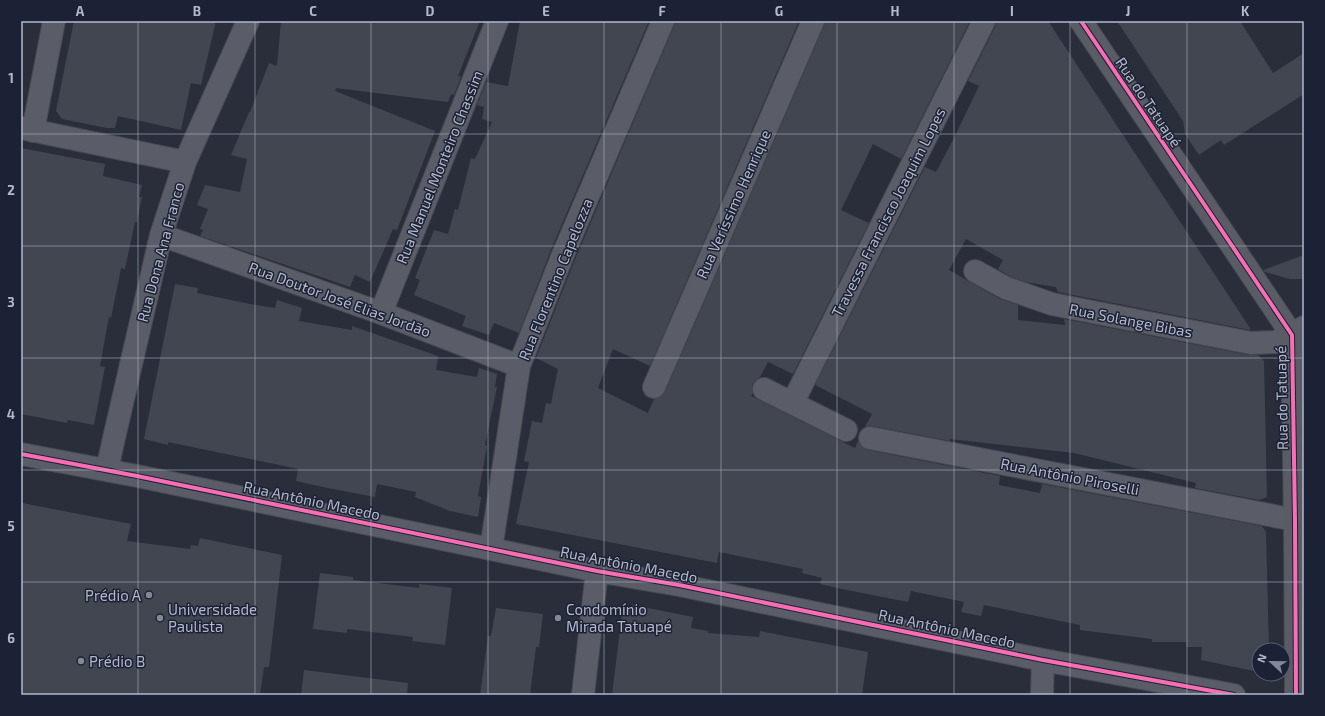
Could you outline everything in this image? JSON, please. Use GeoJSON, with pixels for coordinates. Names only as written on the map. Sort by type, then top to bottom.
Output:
{"type":"FeatureCollection","features":[{"type":"Feature","properties":{"kind":"street"},"geometry":{"type":"LineString","coordinates":[[54,21],[27,129],[185,162]]}},
{"type":"Feature","properties":{"kind":"street","name":"Rua Dona Ana Franco"},"geometry":{"type":"LineString","coordinates":[[108,470],[161,234],[185,162],[248,21]]}},
{"type":"Feature","properties":{"kind":"street","name":"Rua Manuel Monteiro Chassim"},"geometry":{"type":"LineString","coordinates":[[381,313],[497,21]]}},
{"type":"Feature","properties":{"kind":"street","name":"Rua Florentino Capelozza"},"geometry":{"type":"LineString","coordinates":[[490,549],[519,366],[562,257],[663,21]]}},
{"type":"Feature","properties":{"kind":"street","name":"Rua Veríssimo Henrique"},"geometry":{"type":"LineString","coordinates":[[654,387],[813,21]]}},
{"type":"Feature","properties":{"kind":"street","name":"Travessa Francisco Joaquim Lopes"},"geometry":{"type":"LineString","coordinates":[[793,402],[984,21]]}},
{"type":"Feature","properties":{"kind":"street","name":"Rua do Tatuapé"},"geometry":{"type":"LineString","coordinates":[[1080,21],[1298,331],[1295,520],[1296,695]]}},
{"type":"Feature","properties":{"kind":"street","name":"Rua Doutor José Elias Jordão"},"geometry":{"type":"LineString","coordinates":[[161,234],[381,313],[519,366]]}},
{"type":"Feature","properties":{"kind":"street","name":"Rua Solange Bibas"},"geometry":{"type":"LineString","coordinates":[[975,271],[1006,288],[1052,304],[1251,343],[1275,342],[1298,331]]}},
{"type":"Feature","properties":{"kind":"street"},"geometry":{"type":"LineString","coordinates":[[764,389],[793,402],[846,430]]}},
{"type":"Feature","properties":{"kind":"street","name":"Rua Antônio Piroselli"},"geometry":{"type":"LineString","coordinates":[[870,438],[1295,520]]}},
{"type":"Feature","properties":{"kind":"street","name":"Rua Antônio Macedo"},"geometry":{"type":"LineString","coordinates":[[21,454],[108,470],[597,571],[679,585],[1043,660],[1234,695]]}},
{"type":"Feature","properties":{"kind":"street"},"geometry":{"type":"LineString","coordinates":[[583,695],[597,571]]}},
{"type":"Feature","properties":{"kind":"street"},"geometry":{"type":"LineString","coordinates":[[1042,695],[1043,660]]}},
{"type":"Feature","properties":{"kind":"building"},"geometry":{"type":"Polygon","coordinates":[[[74,21],[216,21],[201,85],[191,83],[181,130],[118,116],[115,128],[107,128],[62,119],[56,111],[74,21]]]}},
{"type":"Feature","properties":{"kind":"building"},"geometry":{"type":"Polygon","coordinates":[[[281,21],[480,21],[458,76],[461,77],[454,95],[451,94],[448,102],[336,88],[335,91],[435,131],[397,230],[393,229],[370,282],[355,275],[350,287],[200,236],[203,230],[200,229],[208,209],[197,205],[205,185],[240,192],[247,159],[231,155],[269,63],[277,66],[281,21]]]}},
{"type":"Feature","properties":{"kind":"building"},"geometry":{"type":"Polygon","coordinates":[[[520,21],[649,21],[550,252],[519,333],[494,323],[489,335],[462,326],[466,316],[414,295],[420,280],[415,278],[434,230],[448,234],[455,209],[458,210],[471,158],[475,159],[492,122],[482,119],[484,107],[477,105],[486,82],[508,86],[520,21]]]}},
{"type":"Feature","properties":{"kind":"building"},"geometry":{"type":"Polygon","coordinates":[[[675,21],[799,21],[650,366],[613,349],[598,388],[648,413],[654,399],[661,397],[665,392],[825,21],[970,21],[901,159],[873,144],[841,210],[869,223],[793,374],[768,362],[760,377],[753,384],[753,393],[751,396],[855,448],[858,441],[862,447],[868,450],[1000,476],[999,485],[1040,493],[1042,484],[1262,526],[1266,532],[1269,642],[1251,642],[1251,670],[1201,660],[1202,647],[1186,647],[1186,642],[1152,642],[1152,639],[1080,630],[1080,625],[984,605],[981,616],[961,612],[964,602],[911,591],[908,602],[842,589],[820,584],[822,578],[802,573],[803,569],[719,552],[717,563],[516,524],[529,462],[524,461],[532,421],[542,423],[546,403],[551,404],[558,369],[536,358],[574,262],[675,21]]]}},
{"type":"Feature","properties":{"kind":"building"},"geometry":{"type":"Polygon","coordinates":[[[996,21],[1048,21],[1250,330],[1058,292],[1056,287],[1025,282],[1011,277],[998,269],[1003,260],[966,239],[949,270],[1000,299],[1018,305],[1018,320],[1065,325],[1064,319],[1249,355],[1258,355],[1264,361],[1267,497],[1259,500],[1195,488],[1196,483],[1074,453],[950,439],[950,441],[872,426],[865,427],[872,414],[815,385],[925,167],[936,172],[953,140],[979,86],[968,81],[995,27],[996,21]]]}},
{"type":"Feature","properties":{"kind":"building"},"geometry":{"type":"Polygon","coordinates":[[[1117,21],[1240,21],[1273,73],[1304,53],[1304,94],[1224,145],[1221,140],[1199,155],[1185,134],[1183,121],[1117,21]]]}},
{"type":"Feature","properties":{"kind":"building"},"geometry":{"type":"Polygon","coordinates":[[[21,148],[105,164],[103,176],[142,185],[139,197],[142,197],[137,222],[135,222],[125,269],[121,268],[111,318],[109,317],[100,366],[105,367],[94,425],[68,420],[67,423],[21,414],[21,148]]]}},
{"type":"Feature","properties":{"kind":"building"},"geometry":{"type":"Polygon","coordinates":[[[1304,255],[1304,279],[1290,279],[1265,272],[1263,270],[1304,255]]]}},
{"type":"Feature","properties":{"kind":"building"},"geometry":{"type":"Polygon","coordinates":[[[175,284],[198,288],[197,293],[250,304],[275,308],[277,300],[302,308],[299,321],[352,330],[352,326],[438,356],[436,370],[477,377],[479,368],[497,374],[495,387],[497,387],[485,445],[487,446],[478,496],[481,497],[478,517],[450,511],[415,497],[416,492],[377,484],[375,497],[328,488],[296,481],[298,469],[168,442],[168,445],[144,439],[175,284]]]}},
{"type":"Feature","properties":{"kind":"building","name":"Universidade Paulista"},"geometry":{"type":"Polygon","coordinates":[[[22,503],[131,524],[127,541],[190,549],[191,545],[198,546],[200,538],[282,555],[269,667],[264,667],[260,695],[21,695],[22,503]]]}},
{"type":"Feature","properties":{"kind":"building"},"geometry":{"type":"Polygon","coordinates":[[[320,573],[353,577],[353,580],[419,588],[419,584],[452,588],[445,645],[412,641],[413,637],[347,629],[347,633],[313,629],[320,573]]]}},
{"type":"Feature","properties":{"kind":"building"},"geometry":{"type":"Polygon","coordinates":[[[633,605],[693,617],[691,628],[708,631],[708,633],[759,637],[760,631],[868,652],[862,695],[612,695],[622,613],[633,605]]]}},
{"type":"Feature","properties":{"kind":"building"},"geometry":{"type":"Polygon","coordinates":[[[496,608],[543,614],[539,647],[536,647],[530,695],[480,695],[488,636],[491,636],[496,608]]]}},
{"type":"Feature","properties":{"kind":"building"},"geometry":{"type":"Polygon","coordinates":[[[304,670],[408,683],[407,695],[301,695],[304,670]]]}},
{"type":"Feature","properties":{"kind":"cycle path"},"geometry":{"type":"LineString","coordinates":[[1081,21],[1292,335],[1296,695]]}},
{"type":"Feature","properties":{"kind":"cycle path"},"geometry":{"type":"LineString","coordinates":[[21,454],[137,476],[597,571],[679,585],[1043,660],[1234,695]]}},
{"type":"Feature","properties":{"kind":"place","name":"Prédio A"},"geometry":{"type":"Point","coordinates":[149,595]}},
{"type":"Feature","properties":{"kind":"place","name":"Universidade Paulista"},"geometry":{"type":"Point","coordinates":[160,618]}},
{"type":"Feature","properties":{"kind":"place","name":"Condomínio Mirada Tatuapé"},"geometry":{"type":"Point","coordinates":[558,618]}},
{"type":"Feature","properties":{"kind":"place","name":"Prédio B"},"geometry":{"type":"Point","coordinates":[81,661]}}]}
